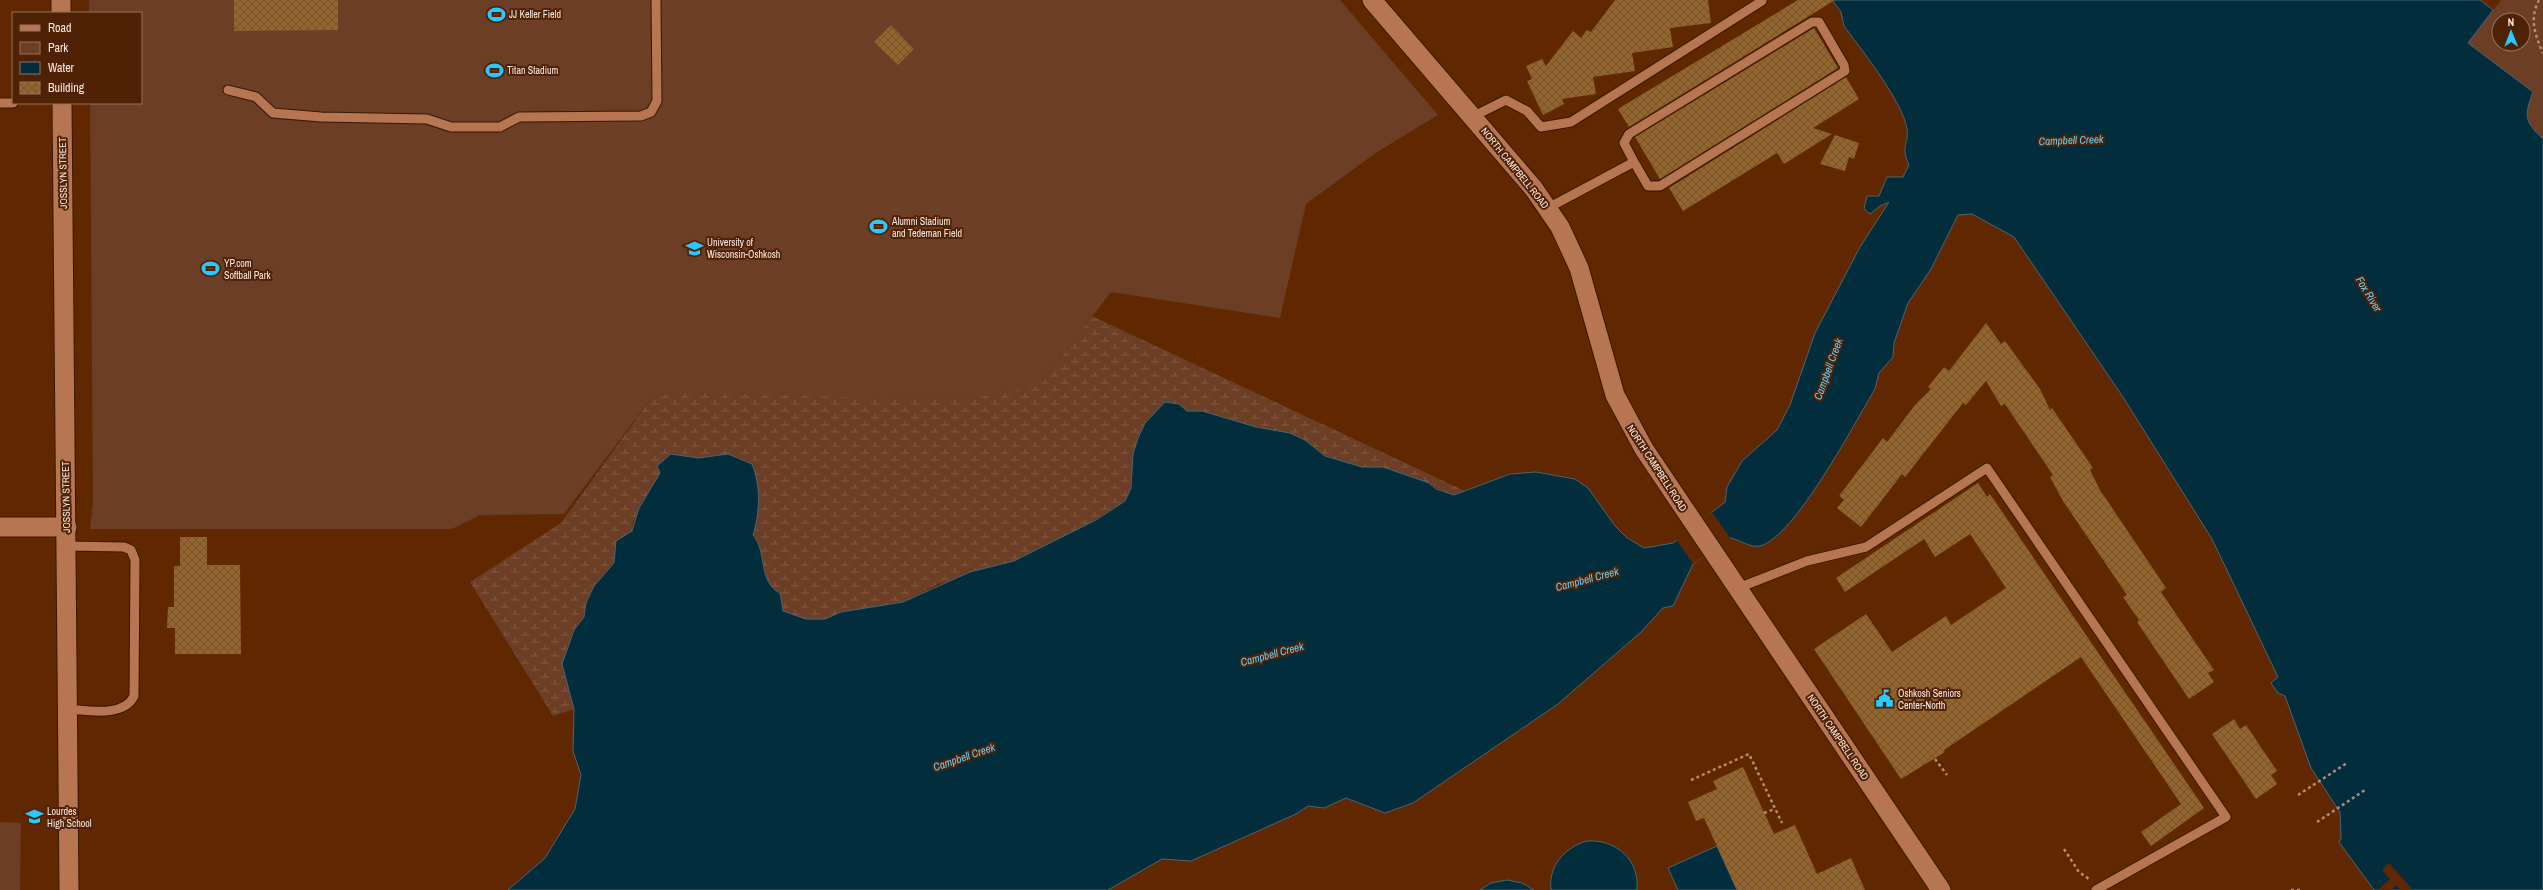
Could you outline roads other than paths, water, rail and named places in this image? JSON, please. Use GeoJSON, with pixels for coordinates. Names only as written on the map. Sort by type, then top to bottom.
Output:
{"type":"FeatureCollection","features":[{"type":"Feature","properties":{"kind":"street"},"geometry":{"type":"LineString","coordinates":[[61,0],[61,12]]}},
{"type":"Feature","properties":{"kind":"street","name":"NORTH CAMPBELL ROAD"},"geometry":{"type":"LineString","coordinates":[[1372,0],[1548,208],[1570,247],[1579,268],[1615,395],[1644,449],[1941,890]]}},
{"type":"Feature","properties":{"kind":"street","name":"JOSSLYN STREET"},"geometry":{"type":"LineString","coordinates":[[62,104],[69,890]]}},
{"type":"Feature","properties":{"kind":"street"},"geometry":{"type":"LineString","coordinates":[[0,527],[66,527]]}},
{"type":"Feature","properties":{"kind":"lane"},"geometry":{"type":"LineString","coordinates":[[228,90],[256,97],[273,113],[303,114],[321,117],[427,119],[451,127],[500,127],[520,117],[641,116],[652,112],[657,101],[656,0]]}},
{"type":"Feature","properties":{"kind":"lane"},"geometry":{"type":"LineString","coordinates":[[1472,117],[1506,100],[1527,111],[1541,127],[1571,122],[1762,0]]}},
{"type":"Feature","properties":{"kind":"lane"},"geometry":{"type":"LineString","coordinates":[[1812,22],[1819,22],[1844,65],[1844,72],[1660,186],[1648,186],[1634,162],[1624,143],[1629,134],[1812,22]]}},
{"type":"Feature","properties":{"kind":"lane"},"geometry":{"type":"LineString","coordinates":[[0,103],[12,103]]}},
{"type":"Feature","properties":{"kind":"lane"},"geometry":{"type":"LineString","coordinates":[[1548,208],[1634,162]]}},
{"type":"Feature","properties":{"kind":"lane"},"geometry":{"type":"LineString","coordinates":[[1738,588],[1807,561],[1866,547],[1987,468],[2226,817],[2098,889]]}},
{"type":"Feature","properties":{"kind":"lane"},"geometry":{"type":"LineString","coordinates":[[67,546],[124,547],[131,550],[135,560],[134,696],[129,704],[117,709],[67,709]]}},
{"type":"Feature","properties":{"kind":"water"},"geometry":{"type":"Polygon","coordinates":[[[1832,0],[2480,0],[2493,10],[2468,43],[2533,92],[2527,113],[2529,123],[2543,139],[2543,890],[2374,890],[2339,842],[2341,838],[2340,812],[2311,768],[2285,696],[2278,693],[2271,683],[2278,677],[2212,539],[2123,397],[2014,237],[1972,214],[1958,215],[1931,269],[1908,303],[1894,343],[1893,357],[1879,373],[1875,389],[1839,451],[1806,501],[1790,522],[1774,538],[1760,546],[1749,545],[1731,538],[1693,564],[1673,606],[1663,608],[1641,632],[1558,704],[1413,803],[1385,813],[1346,798],[1324,808],[1308,806],[1296,814],[1191,861],[1162,859],[1108,890],[508,890],[545,858],[575,809],[581,775],[573,751],[574,709],[562,664],[574,630],[584,617],[586,603],[594,586],[614,563],[616,541],[632,531],[639,508],[660,473],[657,466],[671,454],[698,458],[728,454],[752,464],[758,490],[757,517],[753,535],[760,549],[765,574],[768,582],[780,593],[783,611],[806,619],[825,619],[841,612],[903,602],[970,572],[1014,561],[1096,520],[1125,501],[1131,488],[1133,454],[1138,438],[1145,423],[1165,402],[1179,404],[1187,411],[1202,411],[1256,427],[1290,433],[1305,440],[1325,456],[1362,467],[1383,467],[1429,483],[1436,489],[1454,495],[1510,474],[1536,472],[1575,479],[1588,488],[1615,526],[1626,537],[1644,548],[1673,543],[1725,502],[1727,487],[1742,461],[1777,430],[1790,405],[1815,333],[1860,247],[1889,202],[1880,206],[1870,214],[1864,209],[1867,196],[1879,196],[1887,177],[1903,177],[1909,165],[1905,154],[1907,129],[1904,118],[1890,91],[1844,26],[1841,12],[1832,0]]]}},
{"type":"Feature","properties":{"kind":"water"},"geometry":{"type":"Polygon","coordinates":[[[1587,841],[1598,841],[1607,844],[1624,854],[1635,869],[1637,890],[1551,890],[1552,873],[1560,859],[1572,848],[1587,841]]]}},
{"type":"Feature","properties":{"kind":"water"},"geometry":{"type":"Polygon","coordinates":[[[1717,846],[1737,890],[1678,890],[1668,868],[1717,846]]]}},
{"type":"Feature","properties":{"kind":"water"},"geometry":{"type":"Polygon","coordinates":[[[1507,880],[1522,883],[1534,890],[1480,890],[1491,883],[1507,880]]]}},
{"type":"Feature","properties":{"kind":"place","name":"JJ Keller Field"},"geometry":{"type":"Point","coordinates":[496,14]}},
{"type":"Feature","properties":{"kind":"place","name":"Titan Stadium"},"geometry":{"type":"Point","coordinates":[494,70]}},
{"type":"Feature","properties":{"kind":"place","name":"Alumni Stadium and Tedeman Field"},"geometry":{"type":"Point","coordinates":[879,227]}},
{"type":"Feature","properties":{"kind":"place","name":"University of Wisconsin-Oshkosh"},"geometry":{"type":"Point","coordinates":[694,248]}},
{"type":"Feature","properties":{"kind":"place","name":"YP.com Softball Park"},"geometry":{"type":"Point","coordinates":[211,269]}},
{"type":"Feature","properties":{"kind":"place","name":"Oshkosh Seniors Center-North"},"geometry":{"type":"Point","coordinates":[1885,699]}},
{"type":"Feature","properties":{"kind":"place","name":"Lourdes High School"},"geometry":{"type":"Point","coordinates":[34,817]}},
{"type":"Feature","properties":{"kind":"water label","name":"Campbell Creek"},"geometry":{"type":"Point","coordinates":[2071,140]}},
{"type":"Feature","properties":{"kind":"water label","name":"Fox River"},"geometry":{"type":"Point","coordinates":[2369,294]}},
{"type":"Feature","properties":{"kind":"water label","name":"Campbell Creek"},"geometry":{"type":"Point","coordinates":[1828,369]}},
{"type":"Feature","properties":{"kind":"water label","name":"Campbell Creek"},"geometry":{"type":"Point","coordinates":[1587,579]}},
{"type":"Feature","properties":{"kind":"water label","name":"Campbell Creek"},"geometry":{"type":"Point","coordinates":[1272,654]}},
{"type":"Feature","properties":{"kind":"water label","name":"Campbell Creek"},"geometry":{"type":"Point","coordinates":[964,757]}}]}
